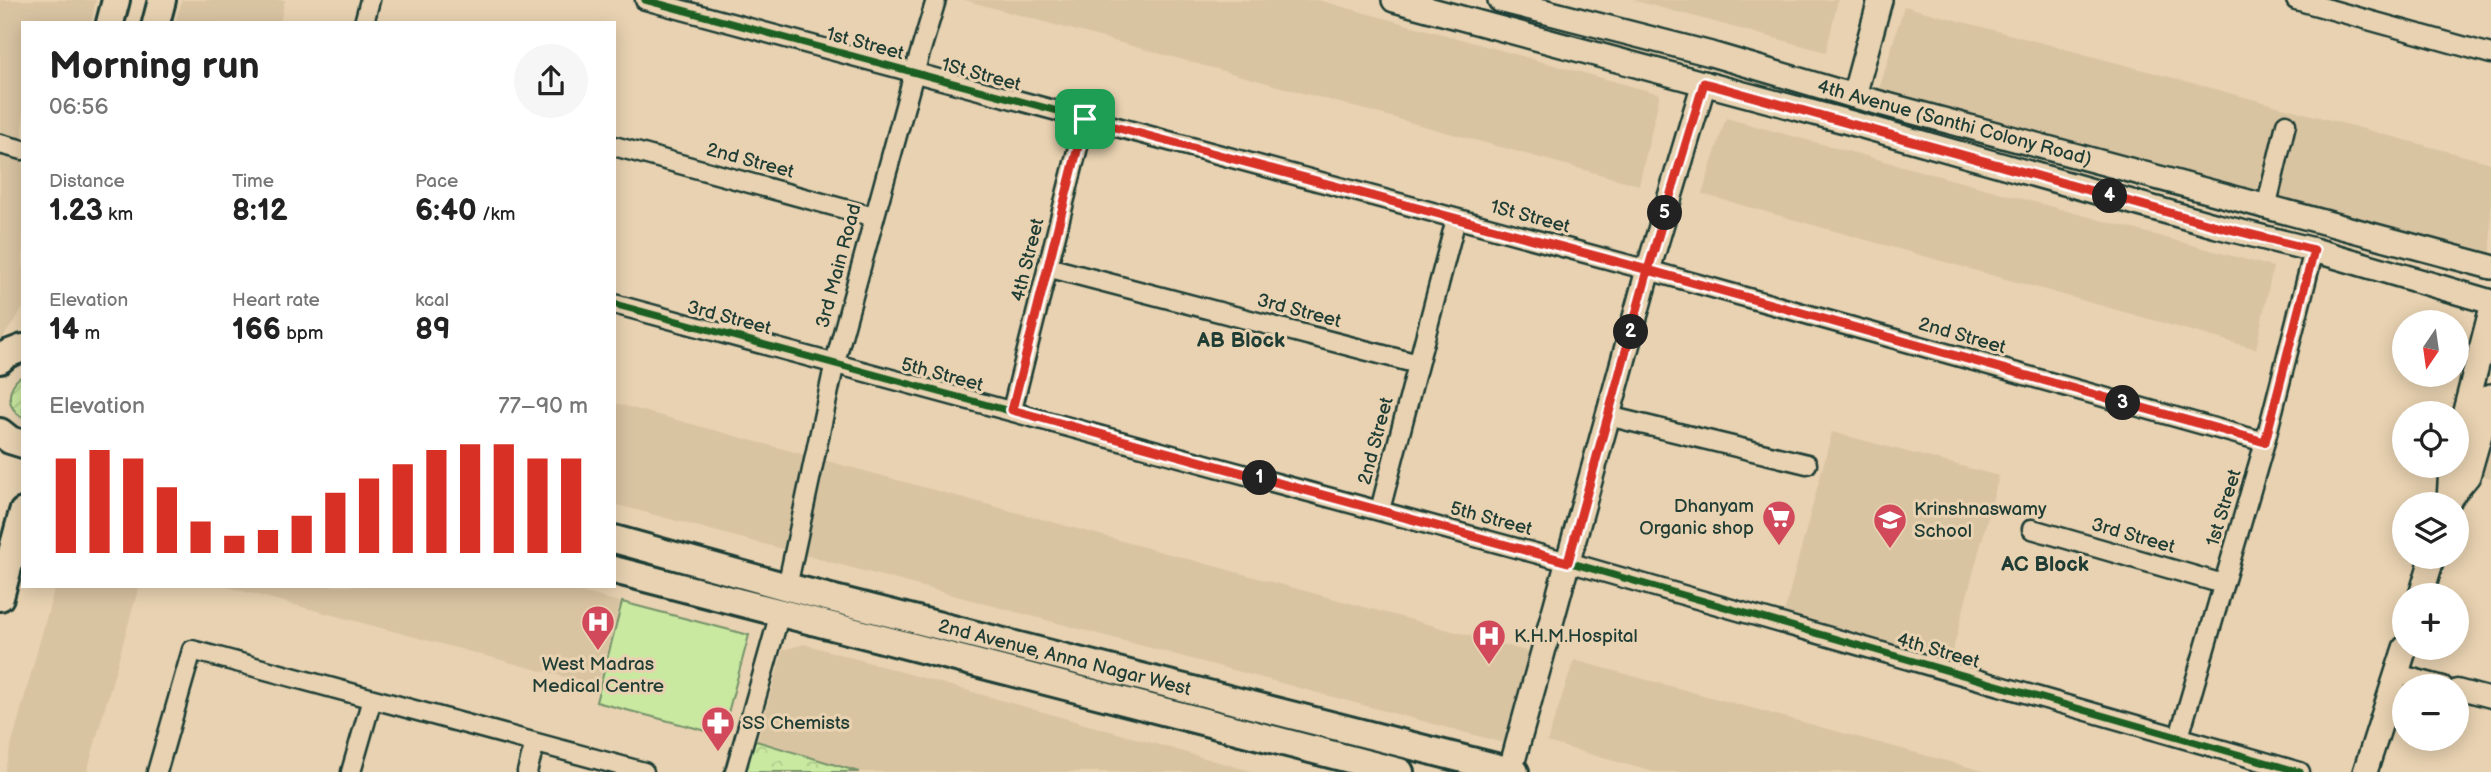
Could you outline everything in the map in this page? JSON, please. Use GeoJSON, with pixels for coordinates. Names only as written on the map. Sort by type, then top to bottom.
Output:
{"type":"FeatureCollection","features":[{"type":"Feature","properties":{"kind":"main road"},"geometry":{"type":"LineString","coordinates":[[111,21],[116,0]]}},
{"type":"Feature","properties":{"kind":"main road"},"geometry":{"type":"LineString","coordinates":[[157,21],[162,0]]}},
{"type":"Feature","properties":{"kind":"main road"},"geometry":{"type":"LineString","coordinates":[[0,360],[21,349]]}},
{"type":"Feature","properties":{"kind":"main road"},"geometry":{"type":"LineString","coordinates":[[0,597],[21,519]]}},
{"type":"Feature","properties":{"kind":"main road","name":"2nd Avenue, Anna Nagar West"},"geometry":{"type":"LineString","coordinates":[[616,540],[787,587],[1512,772]]}},
{"type":"Feature","properties":{"kind":"main road","name":"2nd Avenue, Anna Nagar West"},"geometry":{"type":"LineString","coordinates":[[616,571],[1400,772]]}},
{"type":"Feature","properties":{"kind":"street"},"geometry":{"type":"LineString","coordinates":[[365,21],[370,0]]}},
{"type":"Feature","properties":{"kind":"street","name":"1st Street"},"geometry":{"type":"LineString","coordinates":[[645,0],[914,74]]}},
{"type":"Feature","properties":{"kind":"street","name":"3rd Main Road"},"geometry":{"type":"LineString","coordinates":[[787,587],[835,362],[936,0]]}},
{"type":"Feature","properties":{"kind":"street","name":"4th Avenue (Santhi Colony Road)"},"geometry":{"type":"LineString","coordinates":[[1394,0],[2217,226],[2314,250],[2491,302]]}},
{"type":"Feature","properties":{"kind":"street","name":"4th Avenue (Santhi Colony Road)"},"geometry":{"type":"LineString","coordinates":[[1500,0],[1711,54],[1854,96],[2491,267]]}},
{"type":"Feature","properties":{"kind":"street"},"geometry":{"type":"LineString","coordinates":[[1854,96],[1881,0]]}},
{"type":"Feature","properties":{"kind":"street"},"geometry":{"type":"LineString","coordinates":[[2296,0],[2491,54]]}},
{"type":"Feature","properties":{"kind":"street","name":"1St Street"},"geometry":{"type":"LineString","coordinates":[[914,74],[1648,270]]}},
{"type":"Feature","properties":{"kind":"street"},"geometry":{"type":"LineString","coordinates":[[1512,772],[1648,270],[1704,83]]}},
{"type":"Feature","properties":{"kind":"street","name":"4th Street"},"geometry":{"type":"LineString","coordinates":[[1012,410],[1085,119]]}},
{"type":"Feature","properties":{"kind":"street"},"geometry":{"type":"LineString","coordinates":[[2266,208],[2286,124]]}},
{"type":"Feature","properties":{"kind":"street"},"geometry":{"type":"LineString","coordinates":[[0,144],[21,149]]}},
{"type":"Feature","properties":{"kind":"street","name":"2nd Street"},"geometry":{"type":"LineString","coordinates":[[616,147],[874,217]]}},
{"type":"Feature","properties":{"kind":"street","name":"2nd Street"},"geometry":{"type":"LineString","coordinates":[[1380,510],[1456,219]]}},
{"type":"Feature","properties":{"kind":"street","name":"1st Street"},"geometry":{"type":"LineString","coordinates":[[2179,737],[2265,442],[2314,250]]}},
{"type":"Feature","properties":{"kind":"street","name":"3rd Street"},"geometry":{"type":"LineString","coordinates":[[1047,267],[1418,364]]}},
{"type":"Feature","properties":{"kind":"street","name":"2nd Street"},"geometry":{"type":"LineString","coordinates":[[1648,270],[2265,442]]}},
{"type":"Feature","properties":{"kind":"street","name":"3rd Street"},"geometry":{"type":"LineString","coordinates":[[616,305],[835,362]]}},
{"type":"Feature","properties":{"kind":"street"},"geometry":{"type":"LineString","coordinates":[[2468,401],[2491,311]]}},
{"type":"Feature","properties":{"kind":"street","name":"5th Street"},"geometry":{"type":"LineString","coordinates":[[835,362],[1568,562]]}},
{"type":"Feature","properties":{"kind":"street"},"geometry":{"type":"LineString","coordinates":[[2456,492],[2468,476],[2491,396]]}},
{"type":"Feature","properties":{"kind":"street"},"geometry":{"type":"LineString","coordinates":[[1608,416],[1807,464]]}},
{"type":"Feature","properties":{"kind":"street","name":"3rd Street"},"geometry":{"type":"LineString","coordinates":[[2032,529],[2223,584]]}},
{"type":"Feature","properties":{"kind":"street","name":"4th Street"},"geometry":{"type":"LineString","coordinates":[[1568,562],[2300,772]]}},
{"type":"Feature","properties":{"kind":"street"},"geometry":{"type":"LineString","coordinates":[[735,772],[780,613]]}},
{"type":"Feature","properties":{"kind":"street"},"geometry":{"type":"LineString","coordinates":[[157,772],[192,650],[644,772]]}},
{"type":"Feature","properties":{"kind":"street"},"geometry":{"type":"LineString","coordinates":[[2397,674],[2401,660]]}},
{"type":"Feature","properties":{"kind":"street"},"geometry":{"type":"LineString","coordinates":[[2365,772],[2392,689]]}},
{"type":"Feature","properties":{"kind":"street"},"geometry":{"type":"LineString","coordinates":[[2469,693],[2491,698]]}},
{"type":"Feature","properties":{"kind":"street"},"geometry":{"type":"LineString","coordinates":[[351,772],[372,699]]}},
{"type":"Feature","properties":{"kind":"street"},"geometry":{"type":"LineString","coordinates":[[527,772],[535,743]]}},
{"type":"Feature","properties":{"kind":"shaded area"},"geometry":{"type":"Polygon","coordinates":[[[0,0],[96,0],[91,21],[21,21],[21,311],[0,342],[0,0]]]}},
{"type":"Feature","properties":{"kind":"shaded area"},"geometry":{"type":"Polygon","coordinates":[[[182,0],[285,0],[280,21],[176,21],[182,0]]]}},
{"type":"Feature","properties":{"kind":"shaded area"},"geometry":{"type":"Polygon","coordinates":[[[964,0],[1318,0],[1660,94],[1639,185],[964,0]]]}},
{"type":"Feature","properties":{"kind":"shaded area"},"geometry":{"type":"Polygon","coordinates":[[[1632,0],[1838,0],[1826,52],[1632,0]]]}},
{"type":"Feature","properties":{"kind":"shaded area"},"geometry":{"type":"Polygon","coordinates":[[[1904,6],[2491,163],[2491,252],[1878,93],[1904,6]]]}},
{"type":"Feature","properties":{"kind":"shaded area"},"geometry":{"type":"Polygon","coordinates":[[[1726,118],[2273,267],[2256,349],[1702,194],[1726,118]]]}},
{"type":"Feature","properties":{"kind":"shaded area"},"geometry":{"type":"Polygon","coordinates":[[[616,404],[1530,652],[1504,743],[616,505],[616,404]]]}},
{"type":"Feature","properties":{"kind":"shaded area"},"geometry":{"type":"Polygon","coordinates":[[[2491,426],[2491,478],[2478,475],[2491,426]]]}},
{"type":"Feature","properties":{"kind":"shaded area","name":"Krinshnaswamy School"},"geometry":{"type":"Polygon","coordinates":[[[1832,432],[1999,476],[1948,668],[1781,624],[1832,432]]]}},
{"type":"Feature","properties":{"kind":"shaded area"},"geometry":{"type":"Polygon","coordinates":[[[54,588],[138,588],[87,772],[4,772],[54,588]]]}},
{"type":"Feature","properties":{"kind":"shaded area"},"geometry":{"type":"Polygon","coordinates":[[[231,588],[565,588],[620,602],[598,686],[231,588]]]}},
{"type":"Feature","properties":{"kind":"shaded area"},"geometry":{"type":"Polygon","coordinates":[[[804,644],[1254,772],[860,772],[757,741],[783,650],[804,644]]]}},
{"type":"Feature","properties":{"kind":"shaded area"},"geometry":{"type":"Polygon","coordinates":[[[1574,660],[1987,772],[1653,772],[1547,742],[1574,660]]]}},
{"type":"Feature","properties":{"kind":"green space"},"geometry":{"type":"Polygon","coordinates":[[[21,377],[21,416],[13,408],[10,396],[21,377]]]}},
{"type":"Feature","properties":{"kind":"green space"},"geometry":{"type":"Polygon","coordinates":[[[622,602],[749,635],[722,735],[596,702],[622,602]]]}},
{"type":"Feature","properties":{"kind":"green space"},"geometry":{"type":"Polygon","coordinates":[[[753,740],[859,772],[744,772],[753,740]]]}},
{"type":"Feature","properties":{"kind":"cycle path"},"geometry":{"type":"LineString","coordinates":[[645,0],[1648,270],[2265,442]]}},
{"type":"Feature","properties":{"kind":"cycle path"},"geometry":{"type":"LineString","coordinates":[[616,305],[1568,562],[2300,772]]}},
{"type":"Feature","properties":{"kind":"place","name":"Dhanyam Organic shop"},"geometry":{"type":"Point","coordinates":[1779,547]}},
{"type":"Feature","properties":{"kind":"place","name":"Krinshnaswamy School"},"geometry":{"type":"Point","coordinates":[1890,550]}},
{"type":"Feature","properties":{"kind":"place","name":"West Madras Medical Centre"},"geometry":{"type":"Point","coordinates":[598,652]}},
{"type":"Feature","properties":{"kind":"place","name":"K.H.M.Hospital"},"geometry":{"type":"Point","coordinates":[1489,666]}},
{"type":"Feature","properties":{"kind":"place","name":"SS Chemists"},"geometry":{"type":"Point","coordinates":[718,753]}},
{"type":"Feature","properties":{"kind":"district","name":"AB Block"},"geometry":{"type":"Point","coordinates":[1241,340]}},
{"type":"Feature","properties":{"kind":"district","name":"AC Block"},"geometry":{"type":"Point","coordinates":[2045,564]}},
{"type":"Feature","properties":{"kind":"route"},"geometry":{"type":"LineString","coordinates":[[1085,119],[1012,410],[1568,562],[1648,270],[2265,442],[2314,250],[2217,226],[1704,83],[1648,270],[1085,119]]}}]}
